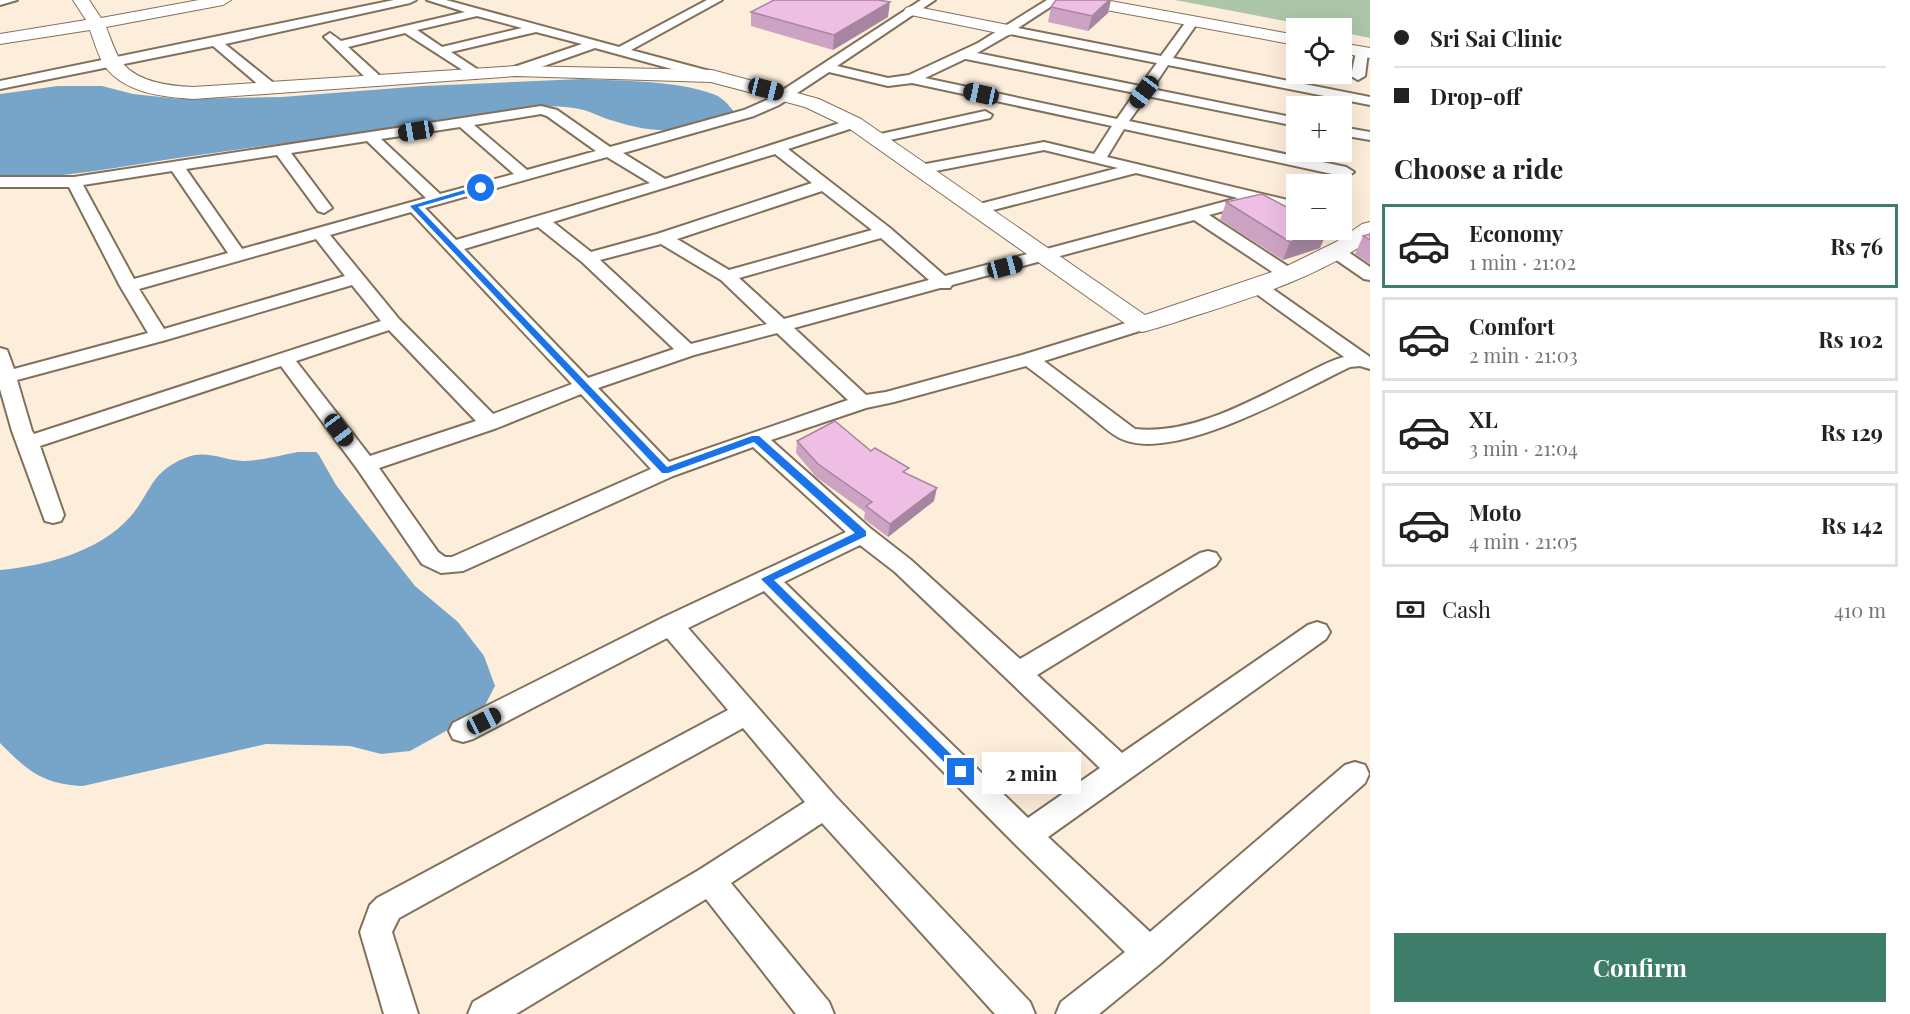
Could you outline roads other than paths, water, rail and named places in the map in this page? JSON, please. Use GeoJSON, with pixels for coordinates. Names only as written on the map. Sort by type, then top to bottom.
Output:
{"type":"FeatureCollection","features":[{"type":"Feature","properties":{"kind":"street"},"geometry":{"type":"LineString","coordinates":[[0,2],[11,0]]}},
{"type":"Feature","properties":{"kind":"street"},"geometry":{"type":"LineString","coordinates":[[81,0],[94,21],[112,63],[132,79],[160,91],[193,93],[516,71],[712,76]]}},
{"type":"Feature","properties":{"kind":"street"},"geometry":{"type":"LineString","coordinates":[[94,21],[188,0]]}},
{"type":"Feature","properties":{"kind":"street"},"geometry":{"type":"LineString","coordinates":[[0,39],[223,0]]}},
{"type":"Feature","properties":{"kind":"street"},"geometry":{"type":"LineString","coordinates":[[0,85],[410,0]]}},
{"type":"Feature","properties":{"kind":"street"},"geometry":{"type":"LineString","coordinates":[[433,0],[712,76],[784,93],[834,112],[876,138],[1142,324]]}},
{"type":"Feature","properties":{"kind":"street"},"geometry":{"type":"LineString","coordinates":[[620,51],[716,0]]}},
{"type":"Feature","properties":{"kind":"street"},"geometry":{"type":"LineString","coordinates":[[129,286],[749,112],[774,102],[784,93],[929,0]]}},
{"type":"Feature","properties":{"kind":"street"},"geometry":{"type":"LineString","coordinates":[[912,80],[966,55],[1055,0]]}},
{"type":"Feature","properties":{"kind":"street"},"geometry":{"type":"LineString","coordinates":[[1079,0],[1286,38]]}},
{"type":"Feature","properties":{"kind":"street"},"geometry":{"type":"LineString","coordinates":[[912,11],[1370,101]]}},
{"type":"Feature","properties":{"kind":"street"},"geometry":{"type":"LineString","coordinates":[[339,45],[475,13]]}},
{"type":"Feature","properties":{"kind":"street"},"geometry":{"type":"LineString","coordinates":[[311,22],[375,79]]}},
{"type":"Feature","properties":{"kind":"street"},"geometry":{"type":"LineString","coordinates":[[1098,159],[1119,124],[1192,22]]}},
{"type":"Feature","properties":{"kind":"street"},"geometry":{"type":"LineString","coordinates":[[405,28],[475,74]]}},
{"type":"Feature","properties":{"kind":"street"},"geometry":{"type":"LineString","coordinates":[[441,51],[533,28]]}},
{"type":"Feature","properties":{"kind":"street"},"geometry":{"type":"LineString","coordinates":[[216,42],[271,88]]}},
{"type":"Feature","properties":{"kind":"street"},"geometry":{"type":"LineString","coordinates":[[516,71],[595,44]]}},
{"type":"Feature","properties":{"kind":"street"},"geometry":{"type":"LineString","coordinates":[[1358,76],[1366,52]]}},
{"type":"Feature","properties":{"kind":"street"},"geometry":{"type":"LineString","coordinates":[[966,55],[1286,120]]}},
{"type":"Feature","properties":{"kind":"street"},"geometry":{"type":"LineString","coordinates":[[825,67],[888,82],[912,80],[1346,172]]}},
{"type":"Feature","properties":{"kind":"street"},"geometry":{"type":"LineString","coordinates":[[0,182],[74,182],[546,111],[606,151],[624,159],[662,184]]}},
{"type":"Feature","properties":{"kind":"street"},"geometry":{"type":"LineString","coordinates":[[876,138],[985,115]]}},
{"type":"Feature","properties":{"kind":"street"},"geometry":{"type":"LineString","coordinates":[[464,123],[524,175]]}},
{"type":"Feature","properties":{"kind":"street"},"geometry":{"type":"LineString","coordinates":[[452,247],[854,123]]}},
{"type":"Feature","properties":{"kind":"street"},"geometry":{"type":"LineString","coordinates":[[1352,133],[1370,136]]}},
{"type":"Feature","properties":{"kind":"street"},"geometry":{"type":"LineString","coordinates":[[372,138],[437,200]]}},
{"type":"Feature","properties":{"kind":"street"},"geometry":{"type":"LineString","coordinates":[[920,169],[1037,146],[1286,205]]}},
{"type":"Feature","properties":{"kind":"street"},"geometry":{"type":"LineString","coordinates":[[777,148],[884,232],[944,284]]}},
{"type":"Feature","properties":{"kind":"street"},"geometry":{"type":"LineString","coordinates":[[282,151],[324,208]]}},
{"type":"Feature","properties":{"kind":"street"},"geometry":{"type":"LineString","coordinates":[[176,166],[238,256]]}},
{"type":"Feature","properties":{"kind":"street"},"geometry":{"type":"LineString","coordinates":[[978,209],[1136,169]]}},
{"type":"Feature","properties":{"kind":"street"},"geometry":{"type":"LineString","coordinates":[[74,182],[129,286],[159,336]]}},
{"type":"Feature","properties":{"kind":"street"},"geometry":{"type":"LineString","coordinates":[[588,258],[663,238],[823,185]]}},
{"type":"Feature","properties":{"kind":"street"},"geometry":{"type":"LineString","coordinates":[[366,465],[490,423],[585,386],[687,351],[944,284],[1257,198]]}},
{"type":"Feature","properties":{"kind":"street"},"geometry":{"type":"LineString","coordinates":[[414,206],[665,471]]}},
{"type":"Feature","properties":{"kind":"street"},"geometry":{"type":"LineString","coordinates":[[1196,214],[1289,275]]}},
{"type":"Feature","properties":{"kind":"street"},"geometry":{"type":"LineString","coordinates":[[540,220],[588,258],[687,351]]}},
{"type":"Feature","properties":{"kind":"street"},"geometry":{"type":"LineString","coordinates":[[285,359],[366,465],[430,558],[439,565],[455,565],[665,471],[862,402],[887,398],[1029,359],[1257,286],[1289,275],[1338,253],[1370,229]]}},
{"type":"Feature","properties":{"kind":"street"},"geometry":{"type":"LineString","coordinates":[[727,276],[884,232]]}},
{"type":"Feature","properties":{"kind":"street"},"geometry":{"type":"LineString","coordinates":[[320,233],[392,322],[490,423]]}},
{"type":"Feature","properties":{"kind":"street"},"geometry":{"type":"LineString","coordinates":[[663,238],[727,276],[862,402]]}},
{"type":"Feature","properties":{"kind":"street"},"geometry":{"type":"LineString","coordinates":[[1338,253],[1370,275]]}},
{"type":"Feature","properties":{"kind":"street"},"geometry":{"type":"LineString","coordinates":[[7,377],[159,336],[356,278]]}},
{"type":"Feature","properties":{"kind":"street"},"geometry":{"type":"LineString","coordinates":[[1257,286],[1366,362]]}},
{"type":"Feature","properties":{"kind":"street"},"geometry":{"type":"LineString","coordinates":[[28,443],[392,322]]}},
{"type":"Feature","properties":{"kind":"street"},"geometry":{"type":"LineString","coordinates":[[0,354],[22,431],[53,515]]}},
{"type":"Feature","properties":{"kind":"street"},"geometry":{"type":"LineString","coordinates":[[1029,359],[1129,435],[1147,439],[1191,432],[1345,362],[1366,362]]}},
{"type":"Feature","properties":{"kind":"street"},"geometry":{"type":"LineString","coordinates":[[756,438],[862,534],[903,566],[1120,770]]}},
{"type":"Feature","properties":{"kind":"street"},"geometry":{"type":"LineString","coordinates":[[463,731],[671,625],[862,534]]}},
{"type":"Feature","properties":{"kind":"street"},"geometry":{"type":"LineString","coordinates":[[1017,674],[1208,559]]}},
{"type":"Feature","properties":{"kind":"street"},"geometry":{"type":"LineString","coordinates":[[766,579],[1026,836],[1149,953]]}},
{"type":"Feature","properties":{"kind":"street"},"geometry":{"type":"LineString","coordinates":[[671,625],[825,805],[1018,1014]]}},
{"type":"Feature","properties":{"kind":"street"},"geometry":{"type":"LineString","coordinates":[[1026,836],[1317,632]]}},
{"type":"Feature","properties":{"kind":"street"},"geometry":{"type":"LineString","coordinates":[[401,1014],[376,932],[381,916],[388,908],[746,713]]}},
{"type":"Feature","properties":{"kind":"street"},"geometry":{"type":"LineString","coordinates":[[1073,1014],[1149,953],[1355,774]]}},
{"type":"Feature","properties":{"kind":"street"},"geometry":{"type":"LineString","coordinates":[[485,1014],[710,880],[825,805]]}},
{"type":"Feature","properties":{"kind":"street"},"geometry":{"type":"LineString","coordinates":[[710,880],[817,1014]]}},
{"type":"Feature","properties":{"kind":"water"},"geometry":{"type":"Polygon","coordinates":[[[582,79],[648,82],[698,89],[719,97],[734,112],[720,120],[690,129],[660,130],[629,125],[588,111],[571,108],[518,108],[100,170],[25,178],[0,178],[0,94],[58,86],[102,86],[133,94],[180,99],[282,97],[423,86],[582,79]]]}},
{"type":"Feature","properties":{"kind":"water"},"geometry":{"type":"Polygon","coordinates":[[[298,452],[316,452],[319,455],[336,485],[415,586],[458,622],[484,656],[495,686],[482,711],[410,751],[381,754],[350,746],[266,744],[83,786],[46,779],[19,761],[0,743],[0,570],[52,561],[87,548],[103,539],[130,517],[164,470],[185,458],[207,455],[250,461],[298,452]]]}}]}
